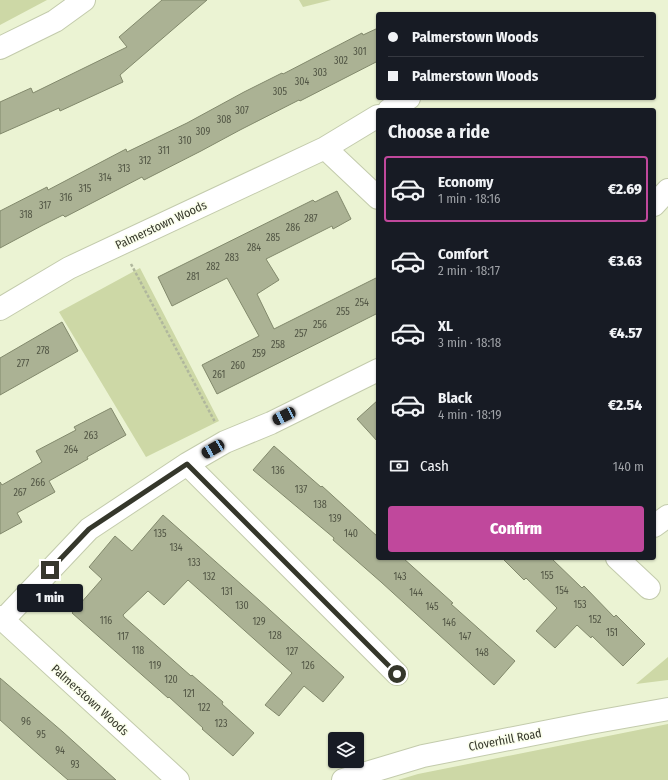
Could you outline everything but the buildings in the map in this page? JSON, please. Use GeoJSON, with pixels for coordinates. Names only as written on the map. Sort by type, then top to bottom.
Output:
{"type":"FeatureCollection","features":[{"type":"Feature","properties":{"kind":"street"},"geometry":{"type":"LineString","coordinates":[[0,48],[55,21],[84,0]]}},
{"type":"Feature","properties":{"kind":"street"},"geometry":{"type":"LineString","coordinates":[[392,108],[406,100]]}},
{"type":"Feature","properties":{"kind":"street","name":"Palmerstown Woods"},"geometry":{"type":"LineString","coordinates":[[0,309],[69,268],[325,148],[376,117]]}},
{"type":"Feature","properties":{"kind":"street"},"geometry":{"type":"LineString","coordinates":[[325,148],[376,196]]}},
{"type":"Feature","properties":{"kind":"street"},"geometry":{"type":"LineString","coordinates":[[656,203],[668,190]]}},
{"type":"Feature","properties":{"kind":"street","name":"Palmerstown Woods"},"geometry":{"type":"LineString","coordinates":[[178,780],[1,618],[89,529],[187,464],[225,442],[271,423],[376,371]]}},
{"type":"Feature","properties":{"kind":"street"},"geometry":{"type":"LineString","coordinates":[[187,464],[397,674]]}},
{"type":"Feature","properties":{"kind":"street"},"geometry":{"type":"LineString","coordinates":[[656,525],[668,516]]}},
{"type":"Feature","properties":{"kind":"street"},"geometry":{"type":"LineString","coordinates":[[619,560],[649,588]]}},
{"type":"Feature","properties":{"kind":"street","name":"Cloverhill Road"},"geometry":{"type":"LineString","coordinates":[[343,780],[423,756],[590,722],[668,709]]}},
{"type":"Feature","properties":{"kind":"path"},"geometry":{"type":"LineString","coordinates":[[130,263],[217,426]]}},
{"type":"Feature","properties":{"kind":"green space"},"geometry":{"type":"Polygon","coordinates":[[[0,0],[47,0],[0,25],[0,0]]]}},
{"type":"Feature","properties":{"kind":"green space"},"geometry":{"type":"Polygon","coordinates":[[[299,0],[331,0],[303,7],[299,0]]]}},
{"type":"Feature","properties":{"kind":"green space"},"geometry":{"type":"Polygon","coordinates":[[[140,268],[219,421],[146,457],[59,312],[140,268]]]}},
{"type":"Feature","properties":{"kind":"green space"},"geometry":{"type":"Polygon","coordinates":[[[668,657],[668,680],[636,684],[668,657]]]}},
{"type":"Feature","properties":{"kind":"green space"},"geometry":{"type":"Polygon","coordinates":[[[668,724],[668,780],[398,780],[418,774],[668,724]]]}},
{"type":"Feature","properties":{"kind":"route"},"geometry":{"type":"LineString","coordinates":[[50,570],[89,529],[187,464],[397,674]]}}]}
